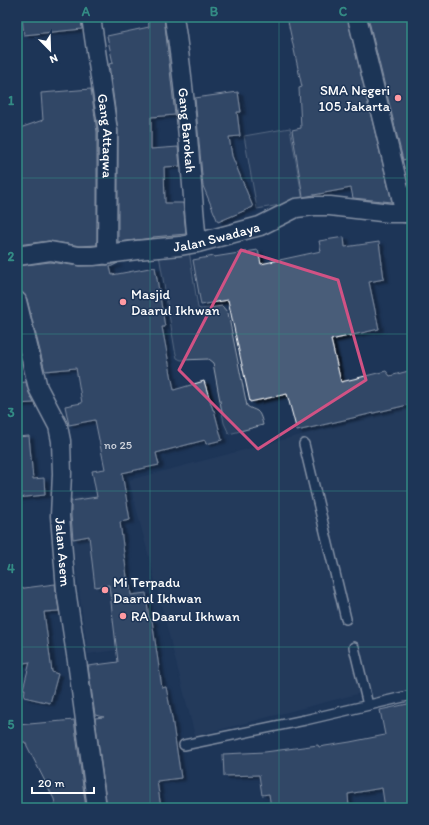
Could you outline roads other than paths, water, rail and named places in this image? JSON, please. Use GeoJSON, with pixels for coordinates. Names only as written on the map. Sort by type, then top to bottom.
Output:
{"type":"FeatureCollection","features":[{"type":"Feature","properties":{"kind":"street","name":"Gang Attaqwa"},"geometry":{"type":"LineString","coordinates":[[91,17],[108,131],[107,255]]}},
{"type":"Feature","properties":{"kind":"street","name":"Gang Barokah"},"geometry":{"type":"LineString","coordinates":[[174,17],[185,107],[196,243]]}},
{"type":"Feature","properties":{"kind":"street"},"geometry":{"type":"LineString","coordinates":[[357,17],[408,212]]}},
{"type":"Feature","properties":{"kind":"street","name":"Jalan Swadaya"},"geometry":{"type":"LineString","coordinates":[[17,256],[50,251],[79,256],[107,255],[196,243],[260,226],[296,208],[330,206],[390,213],[408,212]]}},
{"type":"Feature","properties":{"kind":"street","name":"Jalan Asem"},"geometry":{"type":"LineString","coordinates":[[17,301],[38,388],[58,426],[61,442],[62,474],[60,516],[66,590],[97,808]]}},
{"type":"Feature","properties":{"kind":"lane"},"geometry":{"type":"LineString","coordinates":[[304,444],[346,619]]}},
{"type":"Feature","properties":{"kind":"lane"},"geometry":{"type":"LineString","coordinates":[[354,647],[368,705]]}},
{"type":"Feature","properties":{"kind":"lane"},"geometry":{"type":"LineString","coordinates":[[184,745],[305,720],[412,695]]}},
{"type":"Feature","properties":{"kind":"place","name":"SMA Negeri 105 Jakarta"},"geometry":{"type":"Point","coordinates":[398,98]}},
{"type":"Feature","properties":{"kind":"place","name":"Masjid Daarul Ikhwan"},"geometry":{"type":"Point","coordinates":[123,302]}},
{"type":"Feature","properties":{"kind":"place","name":"Mi Terpadu Daarul Ikhwan"},"geometry":{"type":"Point","coordinates":[105,590]}},
{"type":"Feature","properties":{"kind":"place","name":"RA Daarul Ikhwan"},"geometry":{"type":"Point","coordinates":[123,616]}}]}
